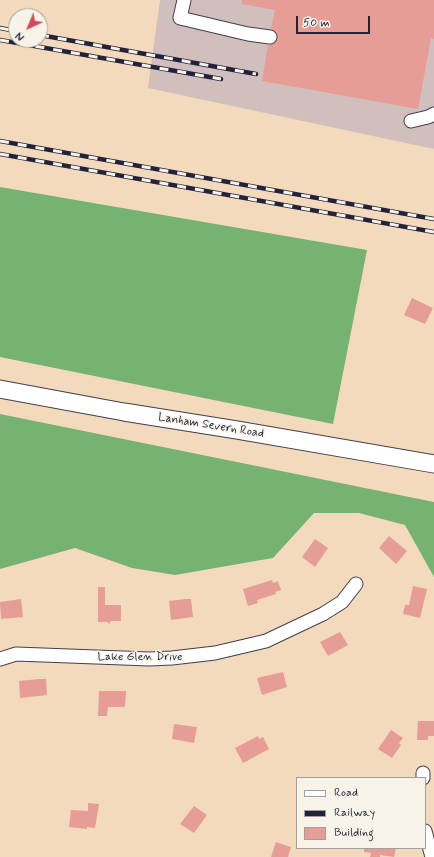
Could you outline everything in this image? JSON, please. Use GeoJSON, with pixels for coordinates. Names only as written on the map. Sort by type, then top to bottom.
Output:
{"type":"FeatureCollection","features":[{"type":"Feature","properties":{"kind":"main road","name":"Lanham Severn Road"},"geometry":{"type":"LineString","coordinates":[[0,389],[124,412],[245,431],[430,464]]}},
{"type":"Feature","properties":{"kind":"street"},"geometry":{"type":"LineString","coordinates":[[184,0],[180,18],[248,34],[270,37]]}},
{"type":"Feature","properties":{"kind":"street"},"geometry":{"type":"LineString","coordinates":[[411,121],[434,114]]}},
{"type":"Feature","properties":{"kind":"street","name":"Lake Glen Drive"},"geometry":{"type":"LineString","coordinates":[[0,659],[16,654],[149,659],[215,653],[266,641],[323,614],[342,602],[356,584]]}},
{"type":"Feature","properties":{"kind":"street"},"geometry":{"type":"LineString","coordinates":[[426,835],[432,857]]}},
{"type":"Feature","properties":{"kind":"shaded area"},"geometry":{"type":"Polygon","coordinates":[[[160,0],[434,0],[434,149],[148,88],[160,0]]]}},
{"type":"Feature","properties":{"kind":"green space"},"geometry":{"type":"Polygon","coordinates":[[[0,187],[367,250],[333,424],[0,357],[0,187]]]}},
{"type":"Feature","properties":{"kind":"green space"},"geometry":{"type":"Polygon","coordinates":[[[0,414],[434,502],[434,577],[405,525],[359,513],[314,513],[273,558],[175,575],[132,568],[75,548],[0,569],[0,414]]]}},
{"type":"Feature","properties":{"kind":"building"},"geometry":{"type":"Polygon","coordinates":[[[242,0],[434,0],[434,39],[431,38],[418,109],[262,81],[268,45],[273,44],[278,38],[277,34],[271,29],[275,10],[242,4],[242,0]]]}},
{"type":"Feature","properties":{"kind":"building"},"geometry":{"type":"Polygon","coordinates":[[[412,298],[433,308],[425,324],[404,315],[412,298]]]}},
{"type":"Feature","properties":{"kind":"building"},"geometry":{"type":"Polygon","coordinates":[[[389,536],[407,551],[396,564],[379,548],[389,536]]]}},
{"type":"Feature","properties":{"kind":"building"},"geometry":{"type":"Polygon","coordinates":[[[315,539],[328,548],[315,567],[302,557],[315,539]]]}},
{"type":"Feature","properties":{"kind":"building"},"geometry":{"type":"Polygon","coordinates":[[[272,580],[273,583],[278,581],[281,590],[275,592],[276,594],[257,600],[258,603],[248,606],[243,589],[272,580]]]}},
{"type":"Feature","properties":{"kind":"building"},"geometry":{"type":"Polygon","coordinates":[[[413,586],[427,589],[420,618],[403,614],[405,605],[409,605],[413,586]]]}},
{"type":"Feature","properties":{"kind":"building"},"geometry":{"type":"Polygon","coordinates":[[[98,587],[105,587],[105,605],[121,605],[121,621],[111,621],[109,624],[107,622],[98,622],[98,587]]]}},
{"type":"Feature","properties":{"kind":"building"},"geometry":{"type":"Polygon","coordinates":[[[21,599],[23,617],[1,619],[0,602],[21,599]]]}},
{"type":"Feature","properties":{"kind":"building"},"geometry":{"type":"Polygon","coordinates":[[[191,599],[193,617],[171,620],[169,601],[191,599]]]}},
{"type":"Feature","properties":{"kind":"building"},"geometry":{"type":"Polygon","coordinates":[[[340,632],[348,645],[328,656],[320,642],[340,632]]]}},
{"type":"Feature","properties":{"kind":"building"},"geometry":{"type":"Polygon","coordinates":[[[283,672],[287,687],[262,695],[257,678],[283,672]]]}},
{"type":"Feature","properties":{"kind":"building"},"geometry":{"type":"Polygon","coordinates":[[[46,679],[47,695],[20,698],[19,681],[46,679]]]}},
{"type":"Feature","properties":{"kind":"building"},"geometry":{"type":"Polygon","coordinates":[[[99,691],[126,691],[125,707],[108,707],[107,716],[98,716],[99,691]]]}},
{"type":"Feature","properties":{"kind":"building"},"geometry":{"type":"Polygon","coordinates":[[[418,721],[434,721],[434,736],[428,736],[428,740],[417,740],[418,721]]]}},
{"type":"Feature","properties":{"kind":"building"},"geometry":{"type":"Polygon","coordinates":[[[174,724],[197,727],[194,743],[172,739],[174,724]]]}},
{"type":"Feature","properties":{"kind":"building"},"geometry":{"type":"Polygon","coordinates":[[[391,730],[403,738],[399,743],[401,745],[392,758],[378,749],[391,730]]]}},
{"type":"Feature","properties":{"kind":"building"},"geometry":{"type":"Polygon","coordinates":[[[258,736],[259,739],[263,737],[269,749],[243,763],[235,748],[258,736]]]}},
{"type":"Feature","properties":{"kind":"building"},"geometry":{"type":"Polygon","coordinates":[[[88,803],[99,804],[95,828],[87,827],[87,829],[69,827],[71,810],[88,811],[88,803]]]}},
{"type":"Feature","properties":{"kind":"building"},"geometry":{"type":"Polygon","coordinates":[[[194,806],[207,815],[194,833],[180,824],[194,806]]]}},
{"type":"Feature","properties":{"kind":"building"},"geometry":{"type":"Polygon","coordinates":[[[276,842],[291,847],[288,857],[271,857],[276,842]]]}},
{"type":"Feature","properties":{"kind":"building"},"geometry":{"type":"Polygon","coordinates":[[[364,849],[396,849],[394,857],[380,855],[380,857],[370,857],[371,853],[364,852],[364,849]]]}},
{"type":"Feature","properties":{"kind":"railway"},"geometry":{"type":"LineString","coordinates":[[0,28],[8,30]]}},
{"type":"Feature","properties":{"kind":"railway"},"geometry":{"type":"LineString","coordinates":[[48,36],[256,74]]}},
{"type":"Feature","properties":{"kind":"railway"},"geometry":{"type":"LineString","coordinates":[[0,40],[221,79]]}},
{"type":"Feature","properties":{"kind":"railway"},"geometry":{"type":"LineString","coordinates":[[0,141],[434,219]]}},
{"type":"Feature","properties":{"kind":"railway"},"geometry":{"type":"LineString","coordinates":[[0,154],[434,232]]}}]}
